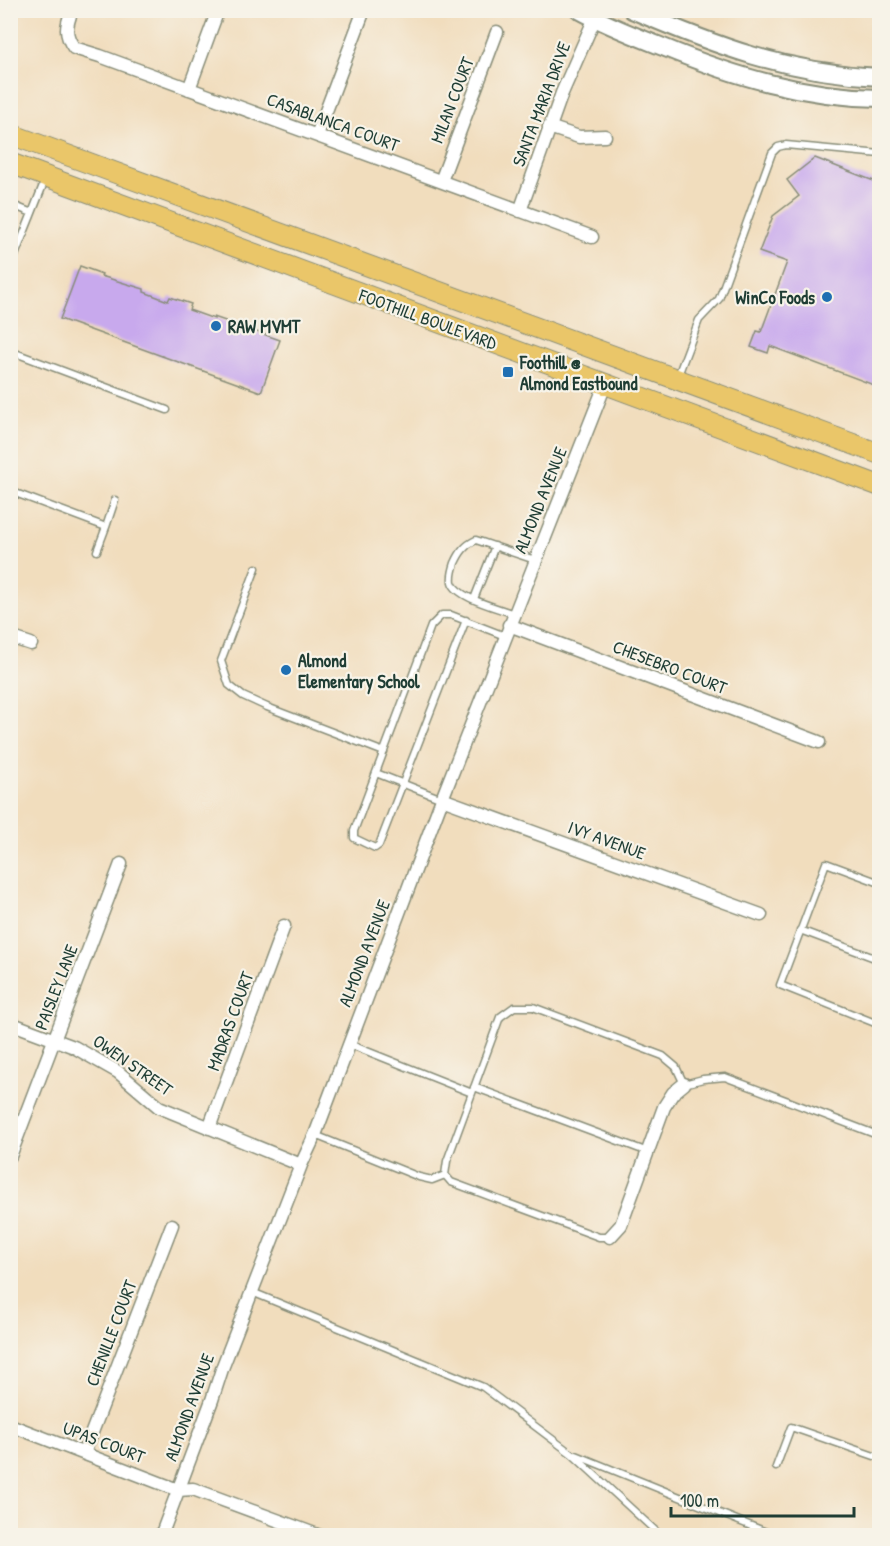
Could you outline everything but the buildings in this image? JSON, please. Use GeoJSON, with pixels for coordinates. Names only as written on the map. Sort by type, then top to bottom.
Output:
{"type":"FeatureCollection","features":[{"type":"Feature","properties":{"kind":"main road","name":"FOOTHILL BOULEVARD"},"geometry":{"type":"LineString","coordinates":[[10,134],[879,454]]}},
{"type":"Feature","properties":{"kind":"main road","name":"FOOTHILL BOULEVARD"},"geometry":{"type":"LineString","coordinates":[[10,163],[879,486]]}},
{"type":"Feature","properties":{"kind":"main road"},"geometry":{"type":"LineString","coordinates":[[749,437],[783,437],[866,468],[878,467],[879,463]]}},
{"type":"Feature","properties":{"kind":"street","name":"CASABLANCA COURT"},"geometry":{"type":"LineString","coordinates":[[72,10],[66,25],[66,37],[74,48],[189,88],[592,237]]}},
{"type":"Feature","properties":{"kind":"street"},"geometry":{"type":"LineString","coordinates":[[189,88],[218,10]]}},
{"type":"Feature","properties":{"kind":"street"},"geometry":{"type":"LineString","coordinates":[[317,135],[363,10]]}},
{"type":"Feature","properties":{"kind":"street"},"geometry":{"type":"LineString","coordinates":[[632,10],[710,42],[764,60],[827,74],[879,77]]}},
{"type":"Feature","properties":{"kind":"street"},"geometry":{"type":"LineString","coordinates":[[590,13],[683,55],[753,80],[812,93],[879,98]]}},
{"type":"Feature","properties":{"kind":"street","name":"SANTA MARIA DRIVE"},"geometry":{"type":"LineString","coordinates":[[520,211],[590,13]]}},
{"type":"Feature","properties":{"kind":"street","name":"MILAN COURT"},"geometry":{"type":"LineString","coordinates":[[441,181],[497,32]]}},
{"type":"Feature","properties":{"kind":"street"},"geometry":{"type":"LineString","coordinates":[[549,127],[579,137],[605,136]]}},
{"type":"Feature","properties":{"kind":"street","name":"ALMOND AVENUE"},"geometry":{"type":"LineString","coordinates":[[161,1536],[252,1292],[301,1165],[315,1135],[442,799],[605,385]]}},
{"type":"Feature","properties":{"kind":"street","name":"CHESEBRO COURT"},"geometry":{"type":"LineString","coordinates":[[510,625],[819,742]]}},
{"type":"Feature","properties":{"kind":"street"},"geometry":{"type":"LineString","coordinates":[[10,637],[31,644]]}},
{"type":"Feature","properties":{"kind":"street","name":"IVY AVENUE"},"geometry":{"type":"LineString","coordinates":[[442,799],[761,915]]}},
{"type":"Feature","properties":{"kind":"street","name":"PAISLEY LANE"},"geometry":{"type":"LineString","coordinates":[[10,1156],[121,864]]}},
{"type":"Feature","properties":{"kind":"street","name":"MADRAS COURT"},"geometry":{"type":"LineString","coordinates":[[209,1128],[284,926]]}},
{"type":"Feature","properties":{"kind":"street","name":"OWEN STREET"},"geometry":{"type":"LineString","coordinates":[[10,1023],[74,1047],[118,1072],[159,1107],[301,1165]]}},
{"type":"Feature","properties":{"kind":"street"},"geometry":{"type":"LineString","coordinates":[[610,1237],[621,1225],[664,1107],[684,1084]]}},
{"type":"Feature","properties":{"kind":"street","name":"CHENILLE COURT"},"geometry":{"type":"LineString","coordinates":[[84,1453],[172,1225]]}},
{"type":"Feature","properties":{"kind":"street","name":"UPAS COURT"},"geometry":{"type":"LineString","coordinates":[[10,1425],[178,1490],[193,1489],[320,1536]]}},
{"type":"Feature","properties":{"kind":"lane"},"geometry":{"type":"LineString","coordinates":[[676,379],[699,320],[719,299],[772,153],[778,147],[786,145],[879,154]]}},
{"type":"Feature","properties":{"kind":"lane"},"geometry":{"type":"LineString","coordinates":[[10,268],[46,176]]}},
{"type":"Feature","properties":{"kind":"lane"},"geometry":{"type":"LineString","coordinates":[[10,204],[32,213]]}},
{"type":"Feature","properties":{"kind":"lane"},"geometry":{"type":"LineString","coordinates":[[10,351],[167,410]]}},
{"type":"Feature","properties":{"kind":"lane"},"geometry":{"type":"LineString","coordinates":[[10,491],[106,526]]}},
{"type":"Feature","properties":{"kind":"lane"},"geometry":{"type":"LineString","coordinates":[[97,551],[115,500]]}},
{"type":"Feature","properties":{"kind":"lane"},"geometry":{"type":"LineString","coordinates":[[510,625],[474,599],[458,593],[452,583],[453,571],[459,555],[467,544],[476,540],[535,560]]}},
{"type":"Feature","properties":{"kind":"lane"},"geometry":{"type":"LineString","coordinates":[[474,599],[495,546]]}},
{"type":"Feature","properties":{"kind":"lane"},"geometry":{"type":"LineString","coordinates":[[256,568],[221,661],[229,685],[243,696],[267,707],[384,752]]}},
{"type":"Feature","properties":{"kind":"lane"},"geometry":{"type":"LineString","coordinates":[[466,621],[379,845],[375,848],[365,845],[354,838],[354,831],[431,626],[442,615],[451,615],[466,621],[510,625]]}},
{"type":"Feature","properties":{"kind":"lane"},"geometry":{"type":"LineString","coordinates":[[376,773],[442,799]]}},
{"type":"Feature","properties":{"kind":"lane"},"geometry":{"type":"LineString","coordinates":[[879,883],[826,863],[780,985],[879,1025]]}},
{"type":"Feature","properties":{"kind":"lane"},"geometry":{"type":"LineString","coordinates":[[800,930],[879,960]]}},
{"type":"Feature","properties":{"kind":"lane"},"geometry":{"type":"LineString","coordinates":[[610,1237],[599,1237],[451,1182],[445,1175],[447,1161],[500,1017],[514,1007],[533,1007],[663,1056],[676,1067],[684,1084],[725,1077],[879,1136]]}},
{"type":"Feature","properties":{"kind":"lane"},"geometry":{"type":"LineString","coordinates":[[349,1044],[648,1152]]}},
{"type":"Feature","properties":{"kind":"lane"},"geometry":{"type":"LineString","coordinates":[[315,1135],[419,1177],[432,1180],[445,1175]]}},
{"type":"Feature","properties":{"kind":"lane"},"geometry":{"type":"LineString","coordinates":[[252,1292],[483,1387],[572,1454],[661,1536]]}},
{"type":"Feature","properties":{"kind":"lane"},"geometry":{"type":"LineString","coordinates":[[776,1467],[791,1427],[879,1458]]}},
{"type":"Feature","properties":{"kind":"lane"},"geometry":{"type":"LineString","coordinates":[[572,1454],[776,1536]]}},
{"type":"Feature","properties":{"kind":"place","name":"WinCo Foods"},"geometry":{"type":"Point","coordinates":[827,297]}},
{"type":"Feature","properties":{"kind":"place","name":"RAW MVMT"},"geometry":{"type":"Point","coordinates":[216,326]}},
{"type":"Feature","properties":{"kind":"place","name":"Foothill @ Almond Eastbound"},"geometry":{"type":"Point","coordinates":[508,372]}},
{"type":"Feature","properties":{"kind":"place","name":"Almond Elementary School"},"geometry":{"type":"Point","coordinates":[286,670]}}]}
